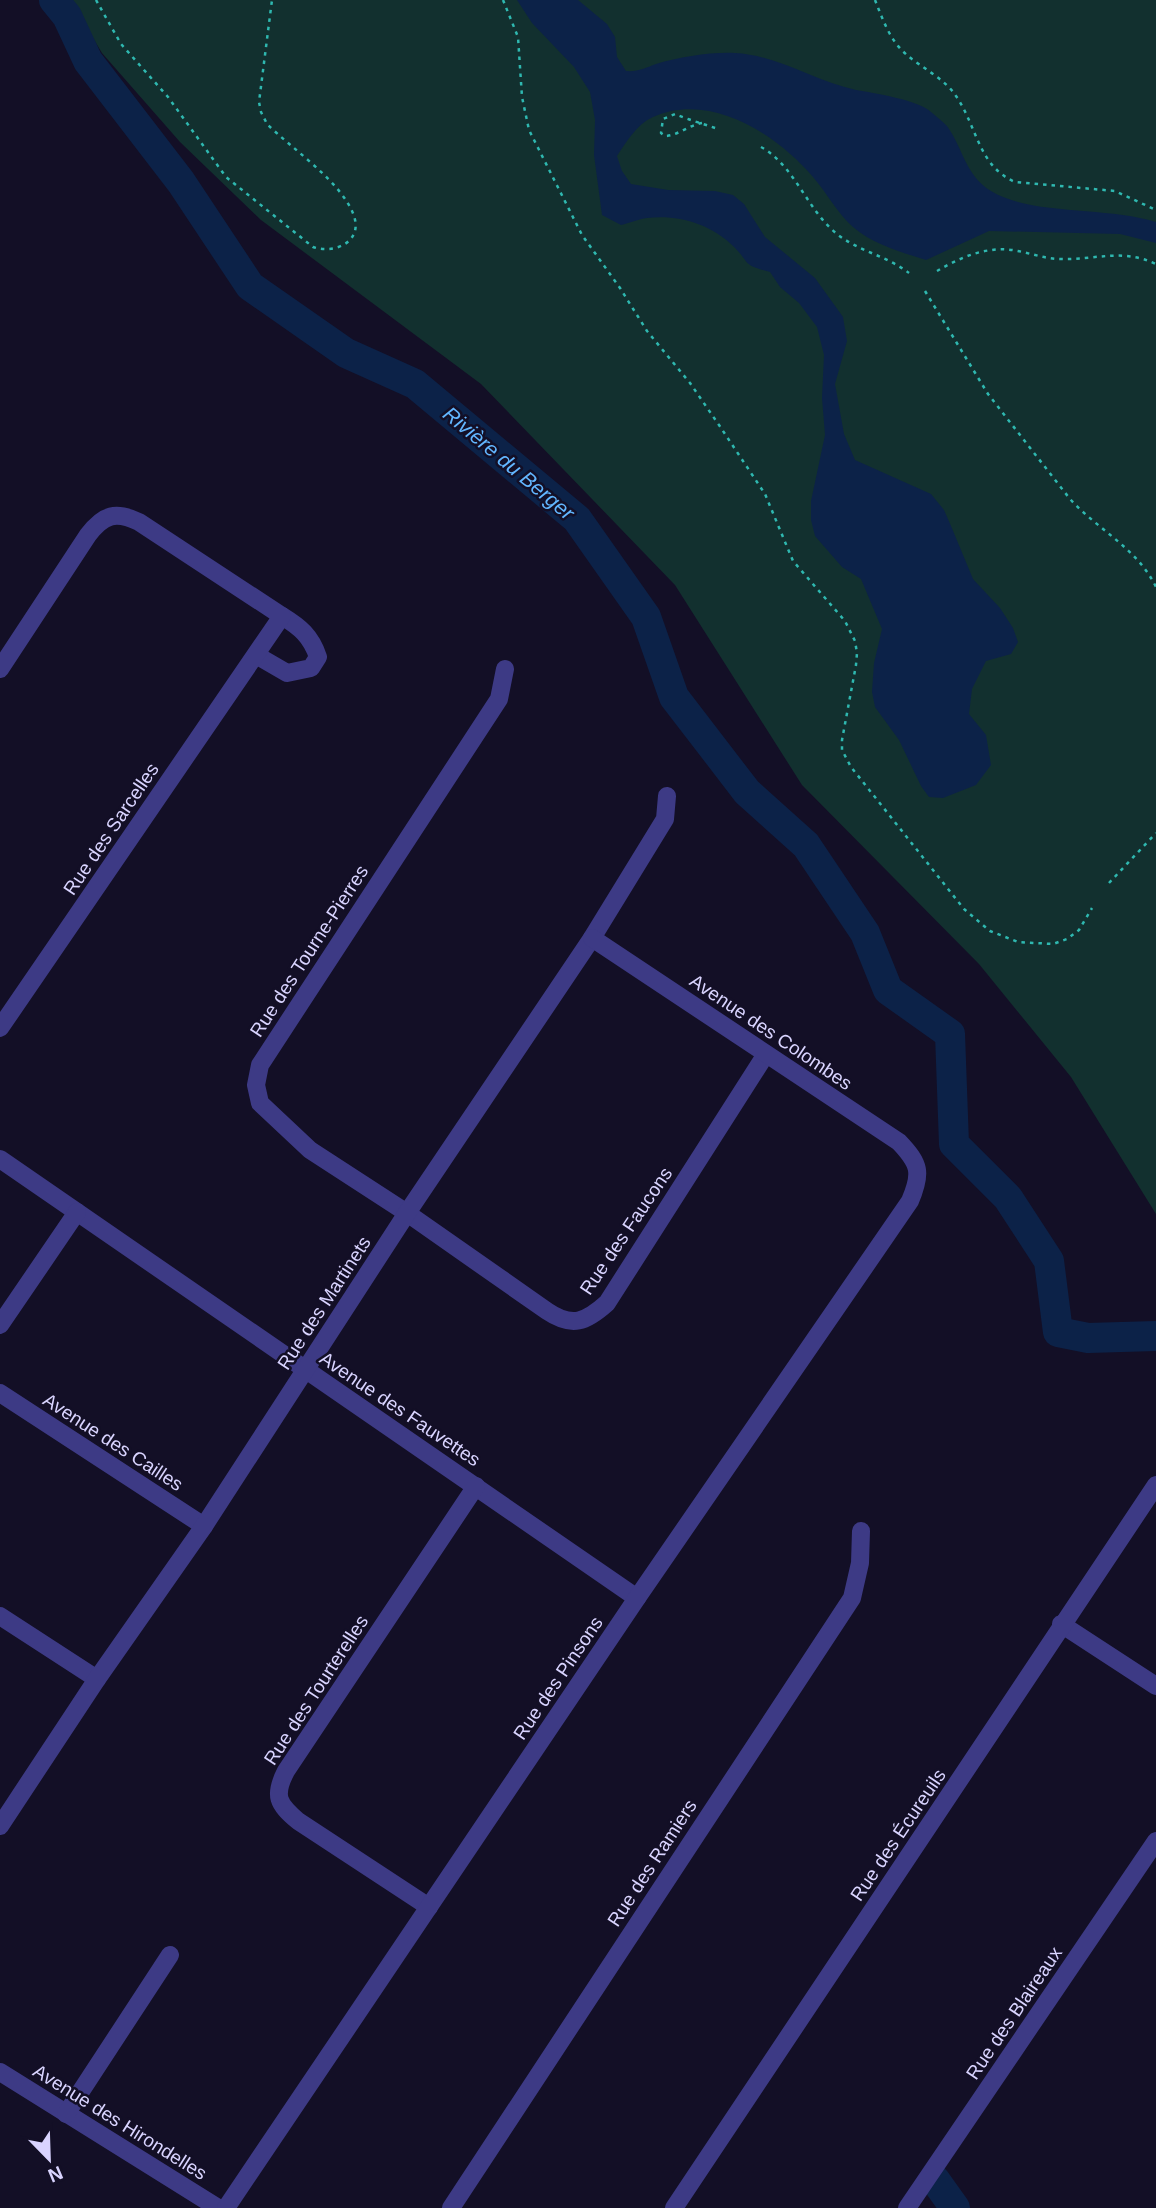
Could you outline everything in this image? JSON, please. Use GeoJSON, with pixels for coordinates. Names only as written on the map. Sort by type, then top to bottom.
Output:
{"type":"FeatureCollection","features":[{"type":"Feature","properties":{"kind":"street"},"geometry":{"type":"LineString","coordinates":[[0,669],[96,524],[109,516],[123,514],[303,629],[313,643],[318,657],[311,668],[287,673],[256,655]]}},
{"type":"Feature","properties":{"kind":"street","name":"Rue des Sarcelles"},"geometry":{"type":"LineString","coordinates":[[0,1028],[282,616]]}},
{"type":"Feature","properties":{"kind":"street","name":"Rue des Tourne-Pierres"},"geometry":{"type":"LineString","coordinates":[[407,1213],[310,1150],[260,1103],[256,1085],[260,1065],[499,699],[505,669]]}},
{"type":"Feature","properties":{"kind":"street","name":"Rue des Martinets"},"geometry":{"type":"LineString","coordinates":[[0,1826],[97,1679],[204,1526],[407,1213],[592,938],[665,819],[667,796]]}},
{"type":"Feature","properties":{"kind":"street","name":"Avenue des Colombes"},"geometry":{"type":"LineString","coordinates":[[592,938],[899,1142],[912,1156],[918,1170]]}},
{"type":"Feature","properties":{"kind":"street","name":"Rue des Faucons"},"geometry":{"type":"LineString","coordinates":[[407,1213],[559,1319],[576,1322],[593,1316],[607,1303],[766,1054]]}},
{"type":"Feature","properties":{"kind":"street","name":"Avenue des Fauvettes"},"geometry":{"type":"LineString","coordinates":[[0,1160],[637,1598]]}},
{"type":"Feature","properties":{"kind":"street","name":"Rue des Pinsons"},"geometry":{"type":"LineString","coordinates":[[226,2208],[637,1598],[910,1201],[917,1184],[918,1170]]}},
{"type":"Feature","properties":{"kind":"street"},"geometry":{"type":"LineString","coordinates":[[0,1325],[77,1212]]}},
{"type":"Feature","properties":{"kind":"street","name":"Avenue des Cailles"},"geometry":{"type":"LineString","coordinates":[[0,1393],[204,1526]]}},
{"type":"Feature","properties":{"kind":"street","name":"Rue des Écureuils"},"geometry":{"type":"LineString","coordinates":[[674,2208],[1156,1485]]}},
{"type":"Feature","properties":{"kind":"street","name":"Rue des Tourterelles"},"geometry":{"type":"LineString","coordinates":[[429,1907],[298,1821],[285,1810],[278,1797],[279,1784],[476,1486]]}},
{"type":"Feature","properties":{"kind":"street","name":"Rue des Ramiers"},"geometry":{"type":"LineString","coordinates":[[451,2208],[852,1598],[860,1563],[861,1531]]}},
{"type":"Feature","properties":{"kind":"street"},"geometry":{"type":"LineString","coordinates":[[0,1615],[97,1679]]}},
{"type":"Feature","properties":{"kind":"street"},"geometry":{"type":"LineString","coordinates":[[1061,1624],[1156,1686]]}},
{"type":"Feature","properties":{"kind":"street","name":"Rue des Blaireaux"},"geometry":{"type":"LineString","coordinates":[[908,2208],[1156,1841]]}},
{"type":"Feature","properties":{"kind":"street"},"geometry":{"type":"LineString","coordinates":[[66,2114],[170,1955]]}},
{"type":"Feature","properties":{"kind":"street","name":"Avenue des Hirondelles"},"geometry":{"type":"LineString","coordinates":[[0,2073],[218,2208]]}},
{"type":"Feature","properties":{"kind":"path"},"geometry":{"type":"LineString","coordinates":[[96,0],[121,44],[176,108],[226,177],[313,247],[324,251],[335,249],[348,242],[355,231],[355,216],[330,182],[267,124],[261,112],[259,102],[272,0]]}},
{"type":"Feature","properties":{"kind":"path"},"geometry":{"type":"LineString","coordinates":[[503,0],[518,37],[522,97],[530,130],[582,235],[647,331],[690,383],[719,425],[765,494],[793,561],[845,621],[855,641],[858,653],[842,740],[842,750],[851,767],[964,909],[990,931],[1018,942],[1053,944],[1067,939],[1079,930],[1092,908]]}},
{"type":"Feature","properties":{"kind":"path"},"geometry":{"type":"LineString","coordinates":[[874,0],[890,35],[904,53],[954,92],[965,109],[980,148],[1003,177],[1015,182],[1115,191],[1156,210]]}},
{"type":"Feature","properties":{"kind":"path"},"geometry":{"type":"LineString","coordinates":[[702,123],[670,136],[661,133],[663,120],[674,114],[702,123],[718,129]]}},
{"type":"Feature","properties":{"kind":"path"},"geometry":{"type":"LineString","coordinates":[[761,147],[780,164],[834,232],[849,243],[891,261],[909,273]]}},
{"type":"Feature","properties":{"kind":"path"},"geometry":{"type":"LineString","coordinates":[[937,271],[970,255],[993,249],[1015,250],[1059,260],[1110,255],[1139,256],[1156,264]]}},
{"type":"Feature","properties":{"kind":"path"},"geometry":{"type":"LineString","coordinates":[[925,291],[966,362],[1002,413],[1081,512],[1125,545],[1156,587]]}},
{"type":"Feature","properties":{"kind":"path"},"geometry":{"type":"LineString","coordinates":[[1110,883],[1156,833]]}},
{"type":"Feature","properties":{"kind":"green space"},"geometry":{"type":"Polygon","coordinates":[[[70,0],[1156,0],[1156,1214],[1071,1077],[979,964],[802,785],[675,585],[481,384],[261,220],[180,142],[102,53],[70,0]]]}},
{"type":"Feature","properties":{"kind":"water"},"geometry":{"type":"Polygon","coordinates":[[[517,0],[578,0],[607,24],[615,37],[617,57],[626,71],[685,57],[735,53],[766,58],[840,86],[917,104],[947,126],[975,177],[991,191],[1008,199],[1048,208],[1115,214],[1156,222],[1156,243],[1120,234],[989,231],[926,260],[888,247],[861,233],[842,216],[813,177],[781,146],[762,133],[720,113],[675,110],[653,117],[637,129],[617,156],[622,171],[631,184],[733,195],[744,204],[765,237],[815,278],[843,317],[847,341],[835,384],[844,434],[855,460],[931,494],[944,510],[973,579],[1000,608],[1013,628],[1018,642],[1011,654],[986,661],[972,689],[969,714],[986,735],[991,765],[976,785],[943,798],[929,797],[921,786],[899,740],[875,707],[872,692],[874,663],[882,629],[861,579],[842,567],[815,536],[811,520],[811,501],[825,435],[822,398],[824,355],[817,327],[799,303],[780,287],[770,272],[747,263],[732,245],[714,231],[682,219],[647,218],[621,225],[602,215],[594,155],[595,120],[590,92],[574,67],[532,23],[517,0]]]}},
{"type":"Feature","properties":{"kind":"waterway","name":"Rivière du Berger"},"geometry":{"type":"LineString","coordinates":[[54,0],[67,16],[88,61],[181,182],[250,286],[346,353],[415,384],[577,519],[646,617],[674,697],[747,792],[806,845],[865,933],[888,990],[950,1034],[954,1144],[1008,1198],[1049,1261],[1058,1332],[1088,1338],[1156,1336]]}},
{"type":"Feature","properties":{"kind":"waterway"},"geometry":{"type":"LineString","coordinates":[[935,2180],[955,2208]]}}]}
